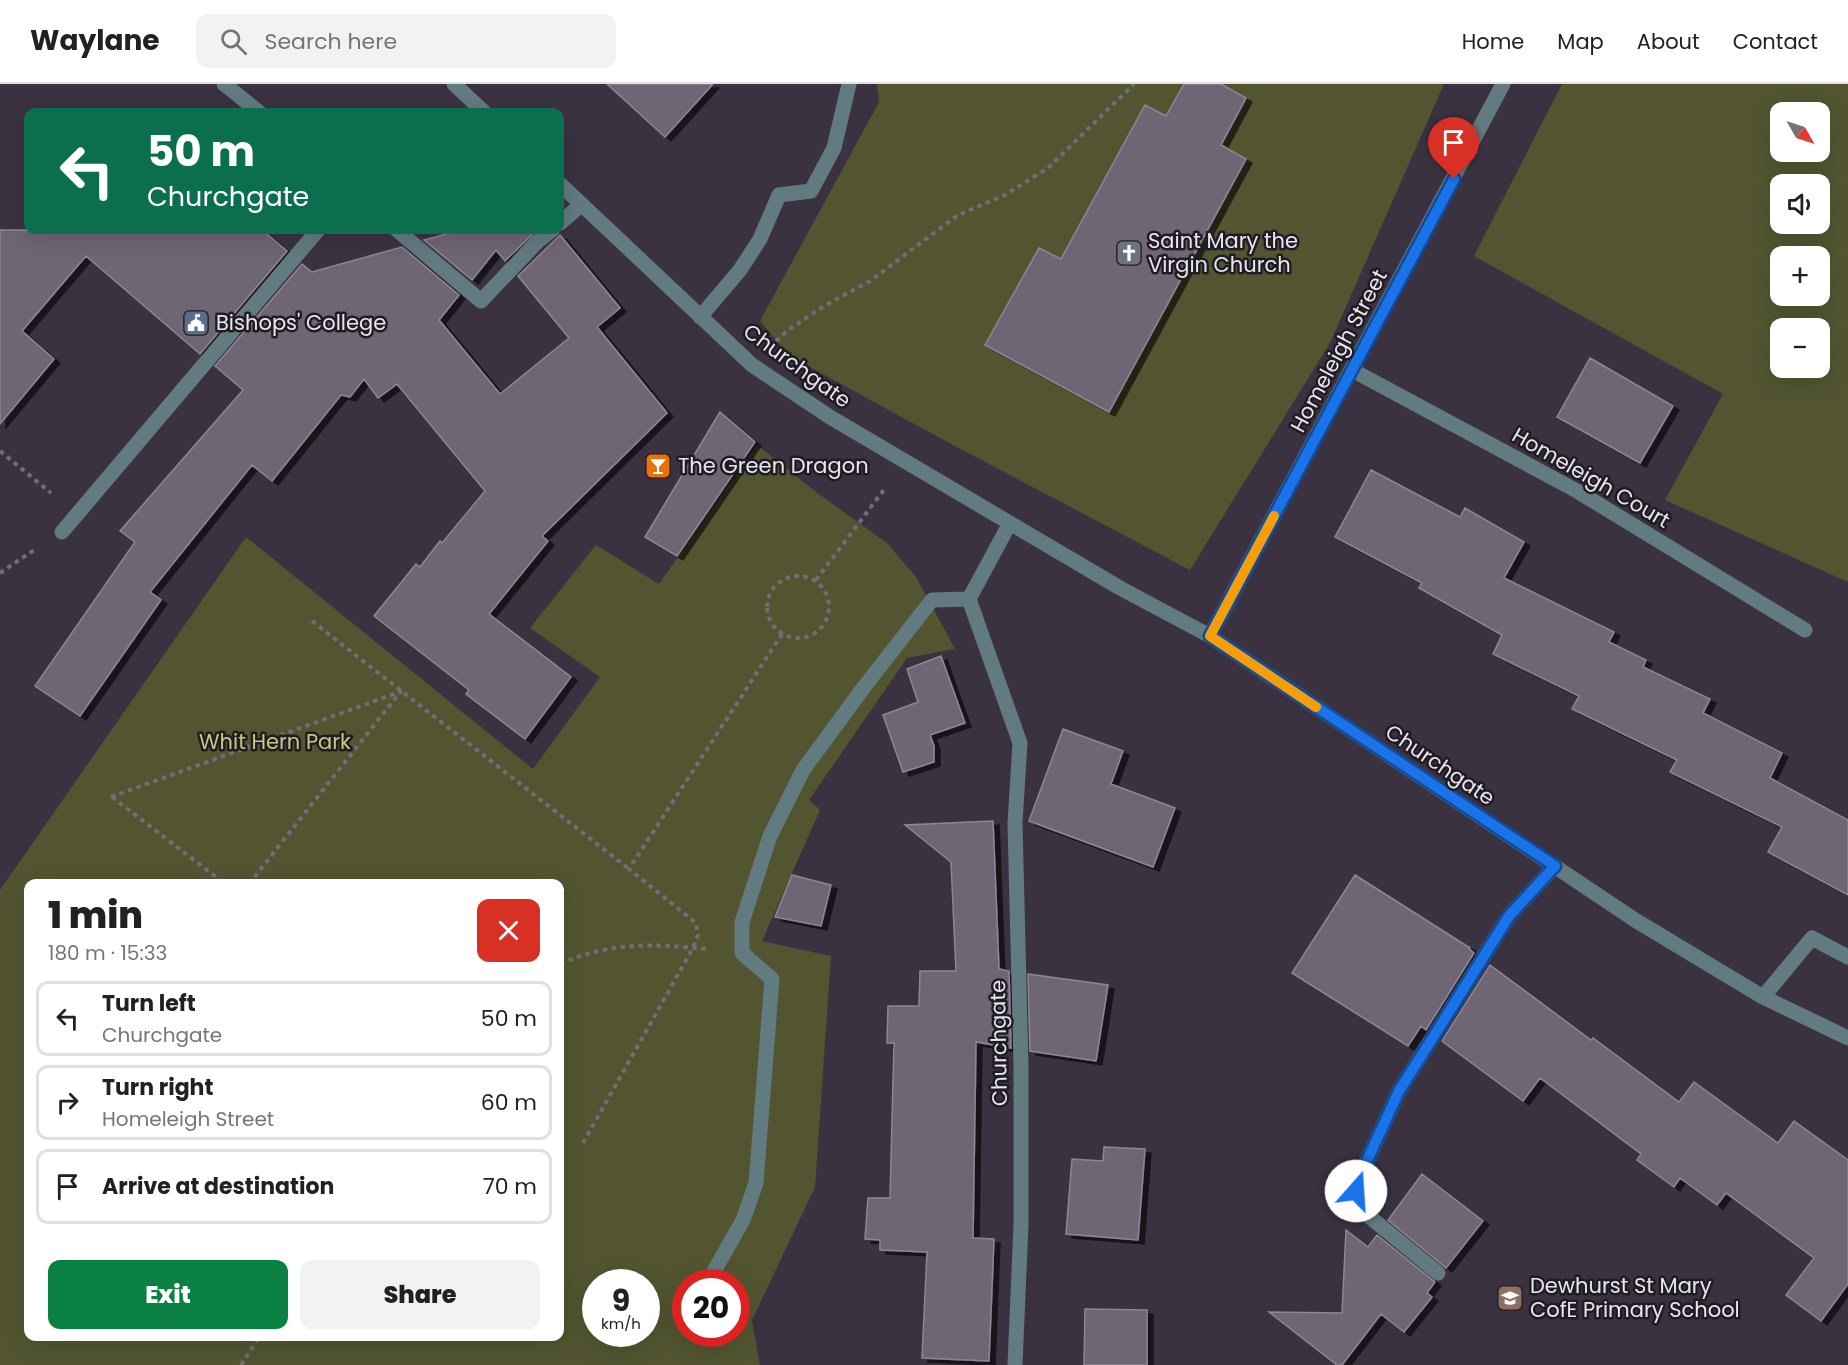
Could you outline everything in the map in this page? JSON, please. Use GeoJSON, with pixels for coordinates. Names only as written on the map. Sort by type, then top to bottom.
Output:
{"type":"FeatureCollection","features":[{"type":"Feature","properties":{"kind":"street"},"geometry":{"type":"LineString","coordinates":[[224,84],[254,108]]}},
{"type":"Feature","properties":{"kind":"street"},"geometry":{"type":"LineString","coordinates":[[700,317],[740,270],[760,239],[779,195],[811,191],[834,148],[849,84]]}},
{"type":"Feature","properties":{"kind":"street","name":"Homeleigh Street"},"geometry":{"type":"LineString","coordinates":[[1210,636],[1503,84]]}},
{"type":"Feature","properties":{"kind":"street"},"geometry":{"type":"LineString","coordinates":[[462,87],[480,108]]}},
{"type":"Feature","properties":{"kind":"street","name":"Churchgate"},"geometry":{"type":"LineString","coordinates":[[564,188],[752,365],[830,417],[1120,588],[1210,636],[1635,920],[1763,997],[1848,1038]]}},
{"type":"Feature","properties":{"kind":"street"},"geometry":{"type":"LineString","coordinates":[[564,220],[581,205]]}},
{"type":"Feature","properties":{"kind":"street"},"geometry":{"type":"LineString","coordinates":[[63,532],[315,234]]}},
{"type":"Feature","properties":{"kind":"street"},"geometry":{"type":"LineString","coordinates":[[402,234],[481,301],[547,234]]}},
{"type":"Feature","properties":{"kind":"street","name":"Homeleigh Court"},"geometry":{"type":"LineString","coordinates":[[1352,370],[1577,491],[1805,630]]}},
{"type":"Feature","properties":{"kind":"street"},"geometry":{"type":"LineString","coordinates":[[715,1269],[742,1220],[756,1183],[772,979],[742,953],[742,922],[770,836],[803,770],[864,687],[932,600],[969,599],[1010,522]]}},
{"type":"Feature","properties":{"kind":"street","name":"Churchgate"},"geometry":{"type":"LineString","coordinates":[[969,599],[1020,743],[1015,823],[1021,1065],[1021,1224],[1015,1365]]}},
{"type":"Feature","properties":{"kind":"street"},"geometry":{"type":"LineString","coordinates":[[1438,1273],[1354,1204],[1359,1178],[1399,1091],[1509,916],[1555,866]]}},
{"type":"Feature","properties":{"kind":"street"},"geometry":{"type":"LineString","coordinates":[[1763,997],[1812,938],[1848,957]]}},
{"type":"Feature","properties":{"kind":"path"},"geometry":{"type":"LineString","coordinates":[[752,365],[788,330],[824,306],[870,281],[958,215],[1005,195],[1048,168],[1134,84]]}},
{"type":"Feature","properties":{"kind":"path"},"geometry":{"type":"LineString","coordinates":[[0,451],[77,515]]}},
{"type":"Feature","properties":{"kind":"path"},"geometry":{"type":"LineString","coordinates":[[816,580],[906,461]]}},
{"type":"Feature","properties":{"kind":"path"},"geometry":{"type":"LineString","coordinates":[[0,573],[63,532]]}},
{"type":"Feature","properties":{"kind":"path"},"geometry":{"type":"LineString","coordinates":[[802,575],[816,580],[825,590],[830,604],[828,618],[821,630],[809,638],[795,639],[782,634],[771,624],[767,610],[768,596],[776,584],[788,577],[802,575]]}},
{"type":"Feature","properties":{"kind":"path"},"geometry":{"type":"LineString","coordinates":[[312,621],[696,923],[698,934],[693,948],[583,1143]]}},
{"type":"Feature","properties":{"kind":"path"},"geometry":{"type":"LineString","coordinates":[[629,869],[782,634]]}},
{"type":"Feature","properties":{"kind":"path"},"geometry":{"type":"LineString","coordinates":[[218,879],[111,797],[402,691]]}},
{"type":"Feature","properties":{"kind":"path"},"geometry":{"type":"LineString","coordinates":[[253,879],[402,691]]}},
{"type":"Feature","properties":{"kind":"path"},"geometry":{"type":"LineString","coordinates":[[564,962],[583,954],[623,946],[660,944],[742,953]]}},
{"type":"Feature","properties":{"kind":"path"},"geometry":{"type":"LineString","coordinates":[[241,1365],[257,1341]]}},
{"type":"Feature","properties":{"kind":"green space"},"geometry":{"type":"Polygon","coordinates":[[[877,84],[1184,84],[1166,116],[1145,105],[1061,259],[1039,248],[986,344],[1221,145],[1246,98],[1221,84],[1444,84],[1330,343],[1190,570],[790,356],[760,321],[879,102],[877,84]]]}},
{"type":"Feature","properties":{"kind":"green space"},"geometry":{"type":"Polygon","coordinates":[[[1562,84],[1848,84],[1848,582],[1665,500],[1723,394],[1474,256],[1562,84]]]}},
{"type":"Feature","properties":{"kind":"green space","name":"Whit Hern Park"},"geometry":{"type":"Polygon","coordinates":[[[757,445],[816,492],[887,543],[916,577],[955,649],[907,658],[809,800],[820,810],[762,941],[831,956],[815,1187],[752,1320],[760,1365],[0,1365],[0,890],[246,537],[533,769],[600,677],[530,628],[596,545],[659,584],[757,445]]]}},
{"type":"Feature","properties":{"kind":"building"},"geometry":{"type":"Polygon","coordinates":[[[607,84],[713,84],[665,137],[607,84]]]}},
{"type":"Feature","properties":{"kind":"building","name":"Saint Mary the Virgin Church"},"geometry":{"type":"Polygon","coordinates":[[[1184,84],[1221,84],[1246,98],[1221,145],[1246,159],[1109,412],[985,345],[1039,248],[1061,259],[1145,105],[1166,116],[1184,84]]]}},
{"type":"Feature","properties":{"kind":"building"},"geometry":{"type":"Polygon","coordinates":[[[0,230],[24,230],[24,234],[267,234],[287,251],[200,354],[86,256],[22,331],[54,359],[0,424],[0,230]]]}},
{"type":"Feature","properties":{"kind":"building"},"geometry":{"type":"Polygon","coordinates":[[[446,234],[533,234],[505,261],[496,250],[472,280],[424,240],[446,234]]]}},
{"type":"Feature","properties":{"kind":"building"},"geometry":{"type":"Polygon","coordinates":[[[560,235],[620,308],[597,327],[667,413],[542,536],[548,541],[489,614],[571,677],[525,739],[466,694],[469,690],[374,616],[416,564],[420,567],[485,491],[397,384],[378,398],[364,379],[350,397],[341,395],[272,481],[252,465],[150,592],[161,600],[80,716],[35,686],[135,542],[120,531],[243,390],[215,366],[302,264],[312,272],[402,247],[459,295],[439,320],[500,394],[569,338],[518,276],[560,235]]]}},
{"type":"Feature","properties":{"kind":"building"},"geometry":{"type":"Polygon","coordinates":[[[1590,358],[1673,406],[1640,463],[1557,417],[1590,358]]]}},
{"type":"Feature","properties":{"kind":"building"},"geometry":{"type":"Polygon","coordinates":[[[720,412],[755,442],[677,556],[645,537],[720,412]]]}},
{"type":"Feature","properties":{"kind":"building"},"geometry":{"type":"Polygon","coordinates":[[[1371,470],[1460,517],[1465,508],[1524,542],[1504,578],[1614,632],[1609,642],[1646,660],[1643,667],[1710,699],[1703,713],[1782,753],[1770,778],[1848,820],[1848,895],[1768,852],[1782,827],[1670,772],[1677,760],[1572,709],[1579,696],[1493,654],[1502,635],[1419,588],[1422,583],[1335,537],[1371,470]]]}},
{"type":"Feature","properties":{"kind":"building"},"geometry":{"type":"Polygon","coordinates":[[[941,656],[965,723],[930,735],[934,746],[934,762],[903,772],[883,715],[918,702],[907,669],[941,656]]]}},
{"type":"Feature","properties":{"kind":"building"},"geometry":{"type":"Polygon","coordinates":[[[1063,729],[1123,751],[1111,784],[1175,808],[1153,867],[1029,821],[1063,729]]]}},
{"type":"Feature","properties":{"kind":"building"},"geometry":{"type":"Polygon","coordinates":[[[993,821],[999,969],[1009,971],[1011,1048],[976,1042],[973,1238],[994,1239],[989,1361],[922,1358],[927,1252],[880,1250],[880,1240],[865,1239],[868,1198],[890,1198],[894,1043],[887,1043],[888,1006],[919,1006],[920,971],[956,971],[951,862],[905,825],[993,821]]]}},
{"type":"Feature","properties":{"kind":"building"},"geometry":{"type":"Polygon","coordinates":[[[792,875],[831,885],[821,926],[775,917],[792,875]]]}},
{"type":"Feature","properties":{"kind":"building"},"geometry":{"type":"Polygon","coordinates":[[[1355,875],[1470,948],[1474,953],[1426,1030],[1421,1026],[1408,1046],[1292,973],[1355,875]]]}},
{"type":"Feature","properties":{"kind":"building"},"geometry":{"type":"Polygon","coordinates":[[[1490,965],[1679,1102],[1694,1082],[1778,1143],[1794,1121],[1848,1160],[1848,1284],[1821,1321],[1786,1295],[1814,1258],[1726,1193],[1717,1205],[1680,1178],[1674,1187],[1637,1160],[1641,1154],[1540,1078],[1523,1101],[1442,1041],[1490,965]]]}},
{"type":"Feature","properties":{"kind":"building"},"geometry":{"type":"Polygon","coordinates":[[[1028,974],[1108,985],[1096,1061],[1030,1051],[1028,974]]]}},
{"type":"Feature","properties":{"kind":"building"},"geometry":{"type":"Polygon","coordinates":[[[1104,1147],[1145,1149],[1138,1240],[1066,1234],[1072,1159],[1103,1161],[1104,1147]]]}},
{"type":"Feature","properties":{"kind":"building"},"geometry":{"type":"Polygon","coordinates":[[[1422,1174],[1483,1221],[1446,1268],[1388,1220],[1422,1174]]]}},
{"type":"Feature","properties":{"kind":"building"},"geometry":{"type":"Polygon","coordinates":[[[1346,1230],[1368,1247],[1377,1235],[1435,1282],[1427,1293],[1432,1297],[1404,1332],[1381,1314],[1342,1365],[1337,1365],[1269,1312],[1342,1313],[1346,1230]]]}},
{"type":"Feature","properties":{"kind":"building"},"geometry":{"type":"Polygon","coordinates":[[[1085,1309],[1147,1310],[1147,1365],[1084,1365],[1085,1309]]]}},
{"type":"Feature","properties":{"kind":"slow traffic"},"geometry":{"type":"LineString","coordinates":[[1274,516],[1210,636],[1316,707]]}},
{"type":"Feature","properties":{"kind":"place","name":"Saint Mary the Virgin Church"},"geometry":{"type":"Point","coordinates":[1129,253]}},
{"type":"Feature","properties":{"kind":"place","name":"Bishops' College"},"geometry":{"type":"Point","coordinates":[196,323]}},
{"type":"Feature","properties":{"kind":"place","name":"The Green Dragon"},"geometry":{"type":"Point","coordinates":[658,466]}},
{"type":"Feature","properties":{"kind":"place","name":"Dewhurst St Mary CofE Primary School"},"geometry":{"type":"Point","coordinates":[1510,1298]}},
{"type":"Feature","properties":{"kind":"route"},"geometry":{"type":"LineString","coordinates":[[1356,1191],[1359,1178],[1399,1091],[1509,916],[1555,866],[1210,636],[1454,179]]}}]}
